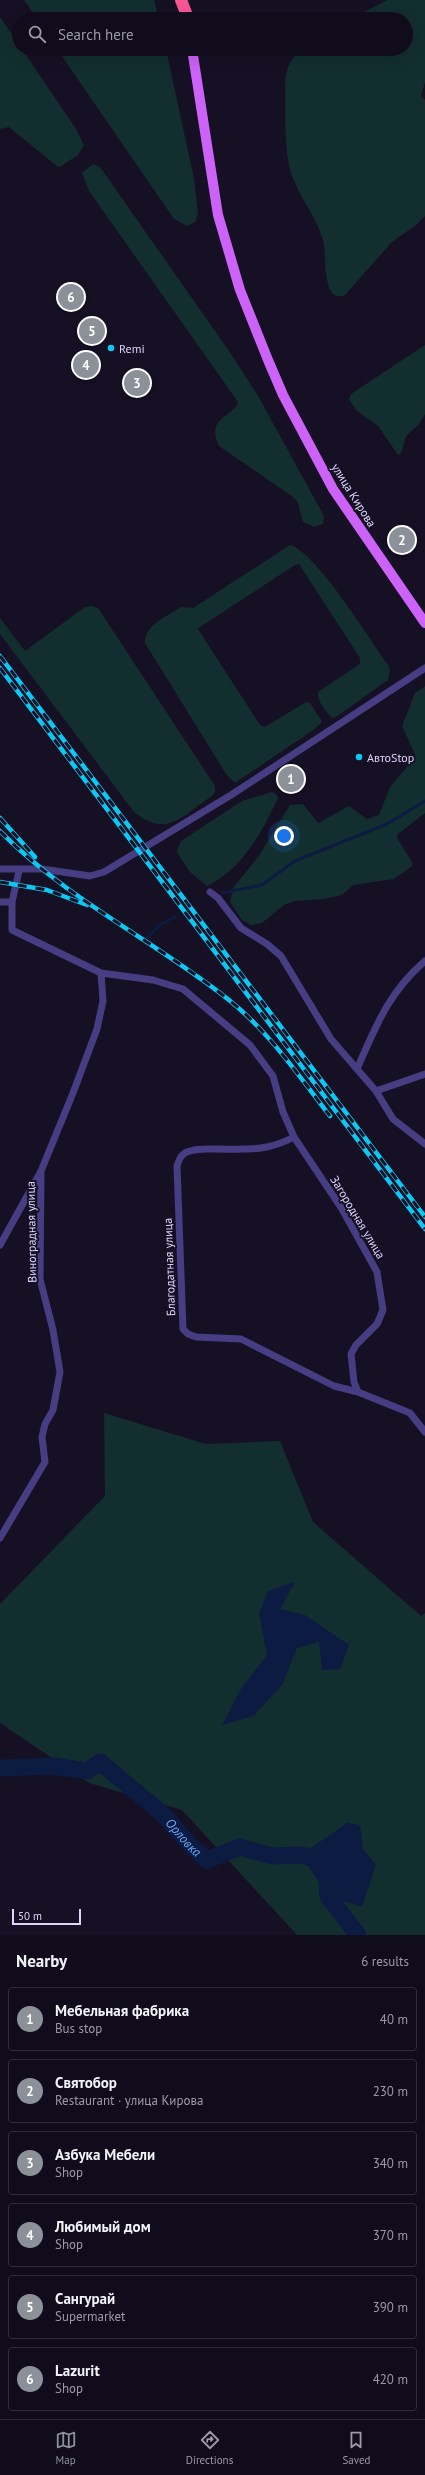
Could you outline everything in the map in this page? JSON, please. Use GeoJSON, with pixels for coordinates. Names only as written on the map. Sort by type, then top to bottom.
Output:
{"type":"FeatureCollection","features":[{"type":"Feature","properties":{"kind":"highway"},"geometry":{"type":"LineString","coordinates":[[181,0],[186,12]]}},
{"type":"Feature","properties":{"kind":"main road"},"geometry":{"type":"LineString","coordinates":[[187,0],[188,12]]}},
{"type":"Feature","properties":{"kind":"main road","name":"улица Кирова"},"geometry":{"type":"LineString","coordinates":[[193,56],[218,215],[240,290],[283,395],[333,489],[425,623]]}},
{"type":"Feature","properties":{"kind":"street"},"geometry":{"type":"LineString","coordinates":[[0,869],[19,871],[42,869],[90,876],[104,872],[231,795],[425,668]]}},
{"type":"Feature","properties":{"kind":"street"},"geometry":{"type":"LineString","coordinates":[[19,871],[12,902],[12,930],[101,973],[153,980],[183,990],[250,1045],[273,1076],[283,1112],[294,1137]]}},
{"type":"Feature","properties":{"kind":"street"},"geometry":{"type":"LineString","coordinates":[[210,892],[218,898],[240,928],[267,944],[281,956],[331,1039],[376,1091],[393,1119],[425,1144]]}},
{"type":"Feature","properties":{"kind":"street"},"geometry":{"type":"LineString","coordinates":[[0,902],[12,902]]}},
{"type":"Feature","properties":{"kind":"street"},"geometry":{"type":"LineString","coordinates":[[357,1069],[385,1006],[409,975],[425,961]]}},
{"type":"Feature","properties":{"kind":"street","name":"Виноградная улица"},"geometry":{"type":"LineString","coordinates":[[0,1245],[41,1171],[97,1029],[103,1001],[101,973]]}},
{"type":"Feature","properties":{"kind":"street"},"geometry":{"type":"LineString","coordinates":[[376,1091],[425,1074]]}},
{"type":"Feature","properties":{"kind":"street","name":"Загородная улица"},"geometry":{"type":"LineString","coordinates":[[294,1137],[342,1209],[377,1272],[383,1310],[377,1324],[356,1345],[351,1354],[354,1382],[358,1392]]}},
{"type":"Feature","properties":{"kind":"street","name":"Благодатная улица"},"geometry":{"type":"LineString","coordinates":[[294,1137],[277,1146],[251,1149],[196,1149],[186,1152],[181,1157],[177,1166],[183,1329],[188,1334],[196,1337],[241,1339],[334,1386],[358,1392]]}},
{"type":"Feature","properties":{"kind":"street","name":"Виноградная улица"},"geometry":{"type":"LineString","coordinates":[[0,1538],[45,1462],[42,1437],[45,1424],[53,1410],[60,1372],[53,1330],[40,1279],[41,1171]]}},
{"type":"Feature","properties":{"kind":"street"},"geometry":{"type":"LineString","coordinates":[[358,1392],[410,1413],[425,1432]]}},
{"type":"Feature","properties":{"kind":"green space"},"geometry":{"type":"Polygon","coordinates":[[[24,0],[154,0],[157,12],[32,12],[24,0]]]}},
{"type":"Feature","properties":{"kind":"green space"},"geometry":{"type":"Polygon","coordinates":[[[387,0],[425,0],[425,82],[421,96],[425,100],[425,216],[416,225],[392,242],[345,295],[337,296],[332,293],[326,276],[323,240],[315,220],[290,171],[286,140],[285,81],[288,66],[296,56],[413,56],[413,12],[364,12],[387,0]]]}},
{"type":"Feature","properties":{"kind":"green space"},"geometry":{"type":"Polygon","coordinates":[[[0,17],[12,35],[12,56],[27,56],[76,129],[84,145],[78,155],[58,167],[9,127],[0,129],[0,17]]]}},
{"type":"Feature","properties":{"kind":"green space"},"geometry":{"type":"Polygon","coordinates":[[[62,56],[168,56],[194,179],[198,214],[195,222],[187,226],[174,219],[62,56]]]}},
{"type":"Feature","properties":{"kind":"green space"},"geometry":{"type":"Polygon","coordinates":[[[93,164],[100,167],[229,351],[257,394],[324,516],[323,524],[314,527],[303,522],[298,503],[293,497],[219,446],[216,436],[218,423],[235,407],[238,402],[89,191],[82,173],[93,164]]]}},
{"type":"Feature","properties":{"kind":"green space"},"geometry":{"type":"Polygon","coordinates":[[[425,345],[425,414],[419,424],[406,436],[401,453],[398,455],[378,426],[356,410],[349,399],[351,394],[425,345]]]}},
{"type":"Feature","properties":{"kind":"green space"},"geometry":{"type":"Polygon","coordinates":[[[290,545],[301,551],[313,563],[328,579],[342,598],[388,665],[390,670],[388,680],[336,717],[332,718],[325,710],[320,703],[318,692],[360,664],[360,658],[299,564],[295,565],[200,627],[198,629],[260,725],[265,727],[306,702],[310,703],[321,720],[321,723],[312,731],[235,783],[226,774],[145,643],[146,637],[148,631],[153,626],[181,607],[193,608],[290,545]]]}},
{"type":"Feature","properties":{"kind":"green space"},"geometry":{"type":"Polygon","coordinates":[[[92,606],[98,608],[215,786],[215,792],[212,796],[183,817],[166,824],[156,824],[146,820],[134,812],[0,634],[0,618],[25,651],[85,607],[92,606]]]}},
{"type":"Feature","properties":{"kind":"green space"},"geometry":{"type":"Polygon","coordinates":[[[425,686],[425,813],[398,834],[397,838],[412,862],[412,866],[394,879],[353,885],[342,895],[324,899],[295,901],[284,905],[262,923],[251,925],[242,920],[230,902],[233,888],[258,857],[290,805],[303,804],[318,823],[349,806],[367,819],[379,815],[390,787],[413,760],[415,754],[402,726],[415,693],[425,686]]]}},
{"type":"Feature","properties":{"kind":"green space"},"geometry":{"type":"Polygon","coordinates":[[[272,792],[276,794],[278,798],[265,824],[250,849],[231,870],[207,886],[190,872],[178,854],[177,850],[181,841],[242,801],[272,792]]]}},
{"type":"Feature","properties":{"kind":"green space"},"geometry":{"type":"Polygon","coordinates":[[[104,1413],[206,1444],[280,1441],[313,1522],[421,1616],[425,1613],[425,1935],[297,1935],[182,1810],[89,1783],[0,1723],[0,1604],[105,1496],[104,1413]]]}},
{"type":"Feature","properties":{"kind":"water"},"geometry":{"type":"Polygon","coordinates":[[[295,1582],[280,1609],[305,1615],[349,1645],[340,1669],[322,1670],[319,1642],[297,1648],[282,1685],[253,1716],[222,1725],[241,1689],[267,1655],[259,1613],[268,1591],[295,1582]]]}},
{"type":"Feature","properties":{"kind":"water"},"geometry":{"type":"Polygon","coordinates":[[[347,1823],[360,1825],[363,1849],[376,1865],[362,1907],[328,1896],[301,1855],[347,1823]]]}},
{"type":"Feature","properties":{"kind":"waterway"},"geometry":{"type":"LineString","coordinates":[[222,893],[262,885],[295,861],[387,824],[425,801]]}},
{"type":"Feature","properties":{"kind":"waterway"},"geometry":{"type":"LineString","coordinates":[[146,939],[161,924],[175,917]]}},
{"type":"Feature","properties":{"kind":"waterway","name":"Орловка"},"geometry":{"type":"LineString","coordinates":[[0,1768],[53,1766],[87,1771],[100,1762],[166,1817],[192,1847],[207,1860],[239,1847],[273,1856],[301,1855],[326,1861],[328,1896],[358,1935]]}},
{"type":"Feature","properties":{"kind":"railway"},"geometry":{"type":"LineString","coordinates":[[0,656],[425,1217]]}},
{"type":"Feature","properties":{"kind":"railway"},"geometry":{"type":"LineString","coordinates":[[0,668],[425,1229]]}},
{"type":"Feature","properties":{"kind":"railway"},"geometry":{"type":"LineString","coordinates":[[0,818],[35,857]]}},
{"type":"Feature","properties":{"kind":"railway"},"geometry":{"type":"LineString","coordinates":[[0,831],[53,878],[171,958],[229,1000],[270,1040],[330,1116]]}},
{"type":"Feature","properties":{"kind":"railway"},"geometry":{"type":"LineString","coordinates":[[0,882],[47,890],[87,905]]}},
{"type":"Feature","properties":{"kind":"place","name":"Lazurit"},"geometry":{"type":"Point","coordinates":[71,297]}},
{"type":"Feature","properties":{"kind":"place","name":"Сангурай"},"geometry":{"type":"Point","coordinates":[92,331]}},
{"type":"Feature","properties":{"kind":"place","name":"Remi"},"geometry":{"type":"Point","coordinates":[111,348]}},
{"type":"Feature","properties":{"kind":"place","name":"Любимый дом"},"geometry":{"type":"Point","coordinates":[86,365]}},
{"type":"Feature","properties":{"kind":"place","name":"Азбука Мебели"},"geometry":{"type":"Point","coordinates":[137,383]}},
{"type":"Feature","properties":{"kind":"place","name":"Святобор"},"geometry":{"type":"Point","coordinates":[402,540]}},
{"type":"Feature","properties":{"kind":"place","name":"АвтоStop"},"geometry":{"type":"Point","coordinates":[359,757]}},
{"type":"Feature","properties":{"kind":"place","name":"Мебельная фабрика"},"geometry":{"type":"Point","coordinates":[291,779]}}]}
